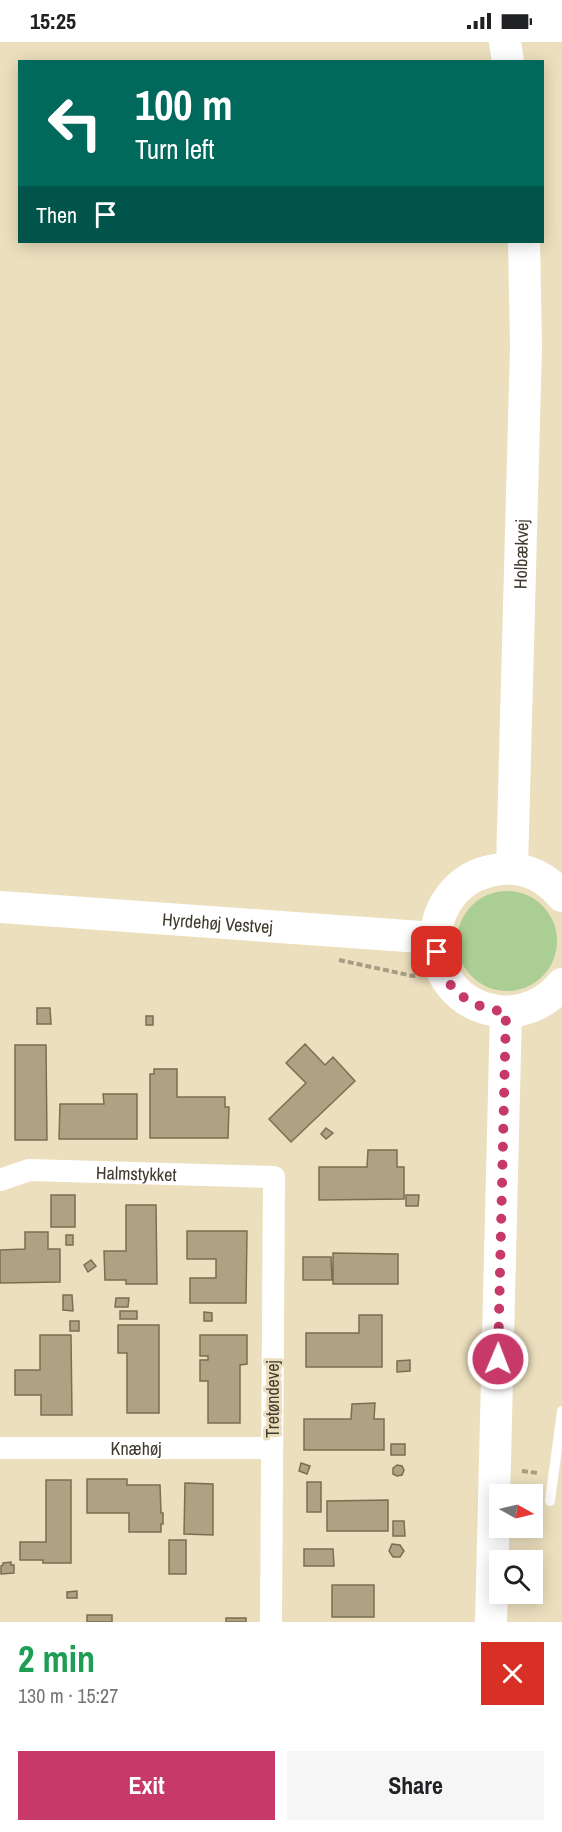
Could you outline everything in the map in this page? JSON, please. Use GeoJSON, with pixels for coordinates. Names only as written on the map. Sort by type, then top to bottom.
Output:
{"type":"FeatureCollection","features":[{"type":"Feature","properties":{"kind":"street"},"geometry":{"type":"LineString","coordinates":[[505,42],[508,60]]}},
{"type":"Feature","properties":{"kind":"street","name":"Holbækvej"},"geometry":{"type":"LineString","coordinates":[[512,868],[526,346],[524,243]]}},
{"type":"Feature","properties":{"kind":"street"},"geometry":{"type":"LineString","coordinates":[[562,896],[554,886],[534,874],[512,868],[489,870],[468,879],[450,895],[439,915],[437,952],[450,986],[466,1000],[486,1009],[506,1012],[531,1008],[554,994],[562,984]]}},
{"type":"Feature","properties":{"kind":"street","name":"Hyrdehøj Vestvej"},"geometry":{"type":"LineString","coordinates":[[0,907],[437,952]]}},
{"type":"Feature","properties":{"kind":"street"},"geometry":{"type":"LineString","coordinates":[[491,1622],[506,1012]]}},
{"type":"Feature","properties":{"kind":"street","name":"Halmstykket"},"geometry":{"type":"LineString","coordinates":[[0,1180],[29,1170],[274,1177]]}},
{"type":"Feature","properties":{"kind":"street","name":"Tretøndevej"},"geometry":{"type":"LineString","coordinates":[[271,1622],[274,1177]]}},
{"type":"Feature","properties":{"kind":"street","name":"Knæhøj"},"geometry":{"type":"LineString","coordinates":[[0,1448],[272,1448]]}},
{"type":"Feature","properties":{"kind":"lane"},"geometry":{"type":"LineString","coordinates":[[550,1502],[562,1411]]}},
{"type":"Feature","properties":{"kind":"path"},"geometry":{"type":"LineString","coordinates":[[338,960],[413,976],[437,952]]}},
{"type":"Feature","properties":{"kind":"green space"},"geometry":{"type":"Polygon","coordinates":[[[507,891],[535,899],[549,913],[557,941],[549,969],[535,983],[507,991],[479,983],[465,969],[457,941],[465,913],[479,899],[507,891]]]}},
{"type":"Feature","properties":{"kind":"building"},"geometry":{"type":"Polygon","coordinates":[[[37,1008],[50,1008],[51,1024],[37,1024],[37,1008]]]}},
{"type":"Feature","properties":{"kind":"building"},"geometry":{"type":"Polygon","coordinates":[[[146,1016],[153,1016],[153,1025],[146,1025],[146,1016]]]}},
{"type":"Feature","properties":{"kind":"building"},"geometry":{"type":"Polygon","coordinates":[[[305,1044],[325,1065],[333,1057],[355,1081],[291,1142],[269,1119],[306,1083],[286,1063],[305,1044]]]}},
{"type":"Feature","properties":{"kind":"building"},"geometry":{"type":"Polygon","coordinates":[[[15,1045],[46,1045],[47,1140],[15,1140],[15,1045]]]}},
{"type":"Feature","properties":{"kind":"building"},"geometry":{"type":"Polygon","coordinates":[[[154,1069],[177,1069],[177,1097],[225,1097],[225,1107],[229,1107],[228,1138],[150,1138],[150,1074],[154,1074],[154,1069]]]}},
{"type":"Feature","properties":{"kind":"building"},"geometry":{"type":"Polygon","coordinates":[[[103,1094],[137,1094],[137,1139],[59,1139],[60,1104],[104,1104],[103,1094]]]}},
{"type":"Feature","properties":{"kind":"building"},"geometry":{"type":"Polygon","coordinates":[[[326,1128],[333,1133],[326,1139],[321,1134],[326,1128]]]}},
{"type":"Feature","properties":{"kind":"building"},"geometry":{"type":"Polygon","coordinates":[[[368,1150],[397,1150],[397,1167],[404,1167],[404,1199],[319,1200],[319,1167],[367,1167],[368,1150]]]}},
{"type":"Feature","properties":{"kind":"building"},"geometry":{"type":"Polygon","coordinates":[[[51,1195],[75,1195],[75,1227],[51,1227],[51,1195]]]}},
{"type":"Feature","properties":{"kind":"building"},"geometry":{"type":"Polygon","coordinates":[[[406,1195],[419,1195],[418,1206],[406,1206],[406,1195]]]}},
{"type":"Feature","properties":{"kind":"building"},"geometry":{"type":"Polygon","coordinates":[[[126,1205],[156,1205],[157,1284],[126,1284],[126,1280],[105,1280],[104,1251],[126,1251],[126,1205]]]}},
{"type":"Feature","properties":{"kind":"building"},"geometry":{"type":"Polygon","coordinates":[[[187,1231],[247,1231],[246,1303],[190,1303],[190,1278],[216,1278],[216,1259],[187,1259],[187,1231]]]}},
{"type":"Feature","properties":{"kind":"building"},"geometry":{"type":"Polygon","coordinates":[[[25,1232],[48,1232],[48,1249],[60,1249],[60,1282],[0,1283],[0,1250],[25,1249],[25,1232]]]}},
{"type":"Feature","properties":{"kind":"building"},"geometry":{"type":"Polygon","coordinates":[[[66,1235],[73,1235],[73,1245],[66,1245],[66,1235]]]}},
{"type":"Feature","properties":{"kind":"building"},"geometry":{"type":"Polygon","coordinates":[[[333,1253],[398,1254],[398,1284],[333,1284],[333,1253]]]}},
{"type":"Feature","properties":{"kind":"building"},"geometry":{"type":"Polygon","coordinates":[[[303,1257],[331,1257],[332,1280],[303,1280],[303,1257]]]}},
{"type":"Feature","properties":{"kind":"building"},"geometry":{"type":"Polygon","coordinates":[[[91,1260],[96,1266],[88,1272],[84,1265],[91,1260]]]}},
{"type":"Feature","properties":{"kind":"building"},"geometry":{"type":"Polygon","coordinates":[[[63,1295],[72,1295],[73,1311],[63,1310],[63,1295]]]}},
{"type":"Feature","properties":{"kind":"building"},"geometry":{"type":"Polygon","coordinates":[[[116,1298],[129,1298],[128,1307],[115,1307],[116,1298]]]}},
{"type":"Feature","properties":{"kind":"building"},"geometry":{"type":"Polygon","coordinates":[[[120,1311],[137,1311],[137,1319],[120,1319],[120,1311]]]}},
{"type":"Feature","properties":{"kind":"building"},"geometry":{"type":"Polygon","coordinates":[[[204,1312],[212,1313],[212,1321],[204,1321],[204,1312]]]}},
{"type":"Feature","properties":{"kind":"building"},"geometry":{"type":"Polygon","coordinates":[[[359,1315],[382,1315],[382,1367],[306,1367],[306,1333],[359,1333],[359,1315]]]}},
{"type":"Feature","properties":{"kind":"building"},"geometry":{"type":"Polygon","coordinates":[[[70,1321],[79,1321],[79,1331],[70,1331],[70,1321]]]}},
{"type":"Feature","properties":{"kind":"building"},"geometry":{"type":"Polygon","coordinates":[[[118,1325],[159,1325],[159,1413],[127,1413],[127,1353],[118,1353],[118,1325]]]}},
{"type":"Feature","properties":{"kind":"building"},"geometry":{"type":"Polygon","coordinates":[[[40,1335],[71,1335],[72,1415],[41,1415],[41,1395],[15,1395],[15,1370],[40,1370],[40,1335]]]}},
{"type":"Feature","properties":{"kind":"building"},"geometry":{"type":"Polygon","coordinates":[[[200,1335],[247,1335],[247,1364],[240,1365],[240,1423],[208,1423],[208,1381],[200,1381],[200,1360],[208,1360],[208,1356],[200,1356],[200,1335]]]}},
{"type":"Feature","properties":{"kind":"building"},"geometry":{"type":"Polygon","coordinates":[[[410,1360],[410,1371],[397,1372],[397,1361],[410,1360]]]}},
{"type":"Feature","properties":{"kind":"building"},"geometry":{"type":"Polygon","coordinates":[[[375,1403],[374,1419],[384,1419],[384,1450],[304,1450],[304,1419],[351,1419],[352,1404],[375,1403]]]}},
{"type":"Feature","properties":{"kind":"building"},"geometry":{"type":"Polygon","coordinates":[[[391,1444],[405,1444],[405,1455],[391,1455],[391,1444]]]}},
{"type":"Feature","properties":{"kind":"building"},"geometry":{"type":"Polygon","coordinates":[[[301,1463],[310,1466],[307,1474],[299,1471],[301,1463]]]}},
{"type":"Feature","properties":{"kind":"building"},"geometry":{"type":"Polygon","coordinates":[[[397,1465],[402,1466],[404,1470],[402,1475],[393,1474],[393,1468],[397,1465]]]}},
{"type":"Feature","properties":{"kind":"building"},"geometry":{"type":"Polygon","coordinates":[[[87,1479],[127,1479],[127,1485],[160,1485],[161,1513],[163,1513],[161,1532],[129,1532],[129,1513],[87,1513],[87,1479]]]}},
{"type":"Feature","properties":{"kind":"building"},"geometry":{"type":"Polygon","coordinates":[[[46,1480],[71,1480],[71,1563],[20,1560],[20,1542],[46,1542],[46,1480]]]}},
{"type":"Feature","properties":{"kind":"building"},"geometry":{"type":"Polygon","coordinates":[[[307,1482],[321,1482],[321,1512],[307,1512],[307,1482]]]}},
{"type":"Feature","properties":{"kind":"building"},"geometry":{"type":"Polygon","coordinates":[[[185,1483],[213,1484],[213,1535],[184,1534],[185,1483]]]}},
{"type":"Feature","properties":{"kind":"building"},"geometry":{"type":"Polygon","coordinates":[[[388,1500],[388,1531],[327,1531],[327,1501],[388,1500]]]}},
{"type":"Feature","properties":{"kind":"building"},"geometry":{"type":"Polygon","coordinates":[[[393,1521],[404,1521],[405,1536],[393,1536],[393,1521]]]}},
{"type":"Feature","properties":{"kind":"building"},"geometry":{"type":"Polygon","coordinates":[[[169,1540],[186,1540],[186,1574],[169,1574],[169,1540]]]}},
{"type":"Feature","properties":{"kind":"building"},"geometry":{"type":"Polygon","coordinates":[[[392,1544],[400,1545],[404,1551],[400,1557],[393,1557],[389,1551],[392,1544]]]}},
{"type":"Feature","properties":{"kind":"building"},"geometry":{"type":"Polygon","coordinates":[[[304,1549],[333,1549],[334,1566],[304,1566],[304,1549]]]}},
{"type":"Feature","properties":{"kind":"building"},"geometry":{"type":"Polygon","coordinates":[[[11,1562],[11,1565],[14,1565],[14,1573],[1,1574],[3,1563],[11,1562]]]}},
{"type":"Feature","properties":{"kind":"building"},"geometry":{"type":"Polygon","coordinates":[[[332,1585],[374,1585],[374,1617],[332,1617],[332,1585]]]}},
{"type":"Feature","properties":{"kind":"building"},"geometry":{"type":"Polygon","coordinates":[[[77,1591],[77,1598],[67,1598],[67,1592],[77,1591]]]}},
{"type":"Feature","properties":{"kind":"building"},"geometry":{"type":"Polygon","coordinates":[[[87,1615],[112,1615],[112,1622],[87,1622],[87,1615]]]}},
{"type":"Feature","properties":{"kind":"building"},"geometry":{"type":"Polygon","coordinates":[[[226,1618],[246,1618],[246,1622],[226,1622],[226,1618]]]}},
{"type":"Feature","properties":{"kind":"route"},"geometry":{"type":"LineString","coordinates":[[437,952],[440,967],[450,986],[466,1000],[486,1009],[506,1012],[498,1359]]}}]}
